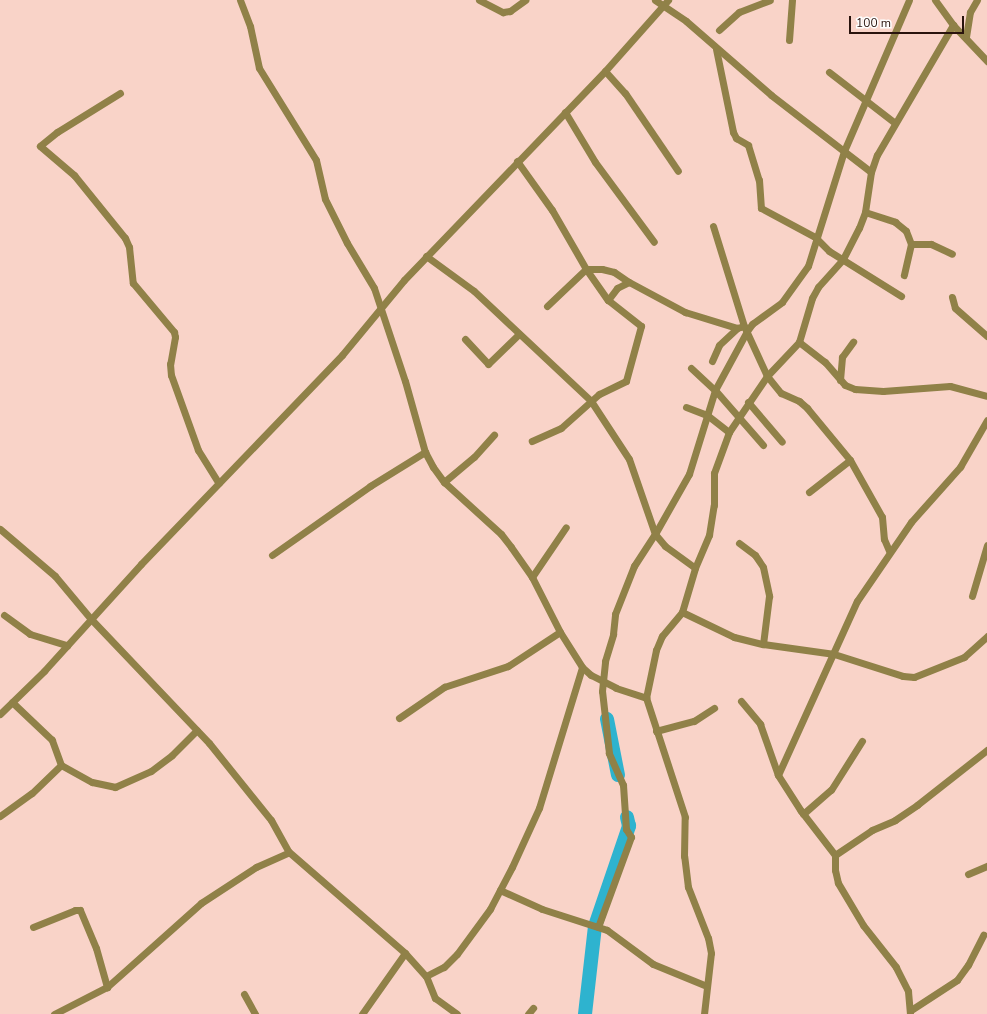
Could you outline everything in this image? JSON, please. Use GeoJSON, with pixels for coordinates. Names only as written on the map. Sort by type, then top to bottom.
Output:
{"type":"FeatureCollection","features":[{"type":"Feature","properties":{"kind":"street"},"geometry":{"type":"LineString","coordinates":[[240,0],[250,26],[259,68],[316,160],[326,199],[347,243],[374,288],[379,308],[405,381],[425,452],[444,482],[501,534],[532,577],[560,632],[582,667],[591,675],[616,688],[646,698]]}},
{"type":"Feature","properties":{"kind":"street"},"geometry":{"type":"LineString","coordinates":[[479,0],[503,12],[510,11],[525,0]]}},
{"type":"Feature","properties":{"kind":"street"},"geometry":{"type":"LineString","coordinates":[[655,0],[666,3],[716,49],[871,172]]}},
{"type":"Feature","properties":{"kind":"street"},"geometry":{"type":"LineString","coordinates":[[719,30],[739,12],[770,0]]}},
{"type":"Feature","properties":{"kind":"street"},"geometry":{"type":"LineString","coordinates":[[789,40],[792,0]]}},
{"type":"Feature","properties":{"kind":"street"},"geometry":{"type":"LineString","coordinates":[[598,927],[631,837],[626,829],[623,785],[609,754],[602,691],[618,604],[640,554],[655,534],[689,474],[715,390],[746,328],[782,302],[808,266],[815,237],[844,151],[909,0]]}},
{"type":"Feature","properties":{"kind":"street"},"geometry":{"type":"LineString","coordinates":[[935,0],[952,25],[966,37],[987,61]]}},
{"type":"Feature","properties":{"kind":"street"},"geometry":{"type":"LineString","coordinates":[[966,37],[970,12],[976,0]]}},
{"type":"Feature","properties":{"kind":"street"},"geometry":{"type":"LineString","coordinates":[[0,714],[342,355],[379,308],[426,256],[605,71],[666,3]]}},
{"type":"Feature","properties":{"kind":"street"},"geometry":{"type":"LineString","coordinates":[[704,1014],[710,944],[704,923],[688,887],[684,856],[685,817],[646,698],[658,644],[682,612],[695,568],[709,535],[714,505],[714,472],[729,432],[738,416],[767,376],[799,342],[812,298],[818,287],[843,259],[865,212],[871,172],[895,122],[952,25]]}},
{"type":"Feature","properties":{"kind":"street"},"geometry":{"type":"LineString","coordinates":[[716,49],[733,132],[736,138],[748,144],[759,180],[762,208],[815,237],[829,251],[901,296]]}},
{"type":"Feature","properties":{"kind":"street"},"geometry":{"type":"LineString","coordinates":[[605,71],[625,93],[678,171]]}},
{"type":"Feature","properties":{"kind":"street"},"geometry":{"type":"LineString","coordinates":[[829,72],[866,102],[895,122]]}},
{"type":"Feature","properties":{"kind":"street"},"geometry":{"type":"LineString","coordinates":[[120,93],[57,132],[40,146],[74,175],[126,238],[129,247],[133,283],[176,336],[170,364],[171,375],[198,450],[219,483]]}},
{"type":"Feature","properties":{"kind":"street"},"geometry":{"type":"LineString","coordinates":[[565,112],[595,162],[654,242]]}},
{"type":"Feature","properties":{"kind":"street"},"geometry":{"type":"LineString","coordinates":[[517,161],[552,210],[586,269],[608,300],[639,323],[641,333],[626,381],[591,401],[562,428],[532,440]]}},
{"type":"Feature","properties":{"kind":"street"},"geometry":{"type":"LineString","coordinates":[[865,212],[900,226],[906,231],[911,244],[904,275]]}},
{"type":"Feature","properties":{"kind":"street"},"geometry":{"type":"LineString","coordinates":[[713,226],[746,328],[767,376],[781,393],[799,401],[807,408],[850,460],[882,517],[884,539],[889,551]]}},
{"type":"Feature","properties":{"kind":"street"},"geometry":{"type":"LineString","coordinates":[[911,244],[931,244],[952,254]]}},
{"type":"Feature","properties":{"kind":"street"},"geometry":{"type":"LineString","coordinates":[[426,256],[474,291],[591,401],[629,458],[655,534],[666,546],[695,568]]}},
{"type":"Feature","properties":{"kind":"street"},"geometry":{"type":"LineString","coordinates":[[547,306],[586,269],[602,269],[614,272],[679,310],[737,328],[746,328]]}},
{"type":"Feature","properties":{"kind":"street"},"geometry":{"type":"LineString","coordinates":[[608,300],[617,288],[629,282]]}},
{"type":"Feature","properties":{"kind":"street"},"geometry":{"type":"LineString","coordinates":[[952,297],[955,308],[987,336]]}},
{"type":"Feature","properties":{"kind":"street"},"geometry":{"type":"LineString","coordinates":[[712,361],[719,345],[737,328]]}},
{"type":"Feature","properties":{"kind":"street"},"geometry":{"type":"LineString","coordinates":[[465,339],[488,364],[518,334]]}},
{"type":"Feature","properties":{"kind":"street"},"geometry":{"type":"LineString","coordinates":[[799,342],[825,362],[840,380],[855,389],[883,390],[950,386],[987,396]]}},
{"type":"Feature","properties":{"kind":"street"},"geometry":{"type":"LineString","coordinates":[[840,380],[842,357],[853,342]]}},
{"type":"Feature","properties":{"kind":"street"},"geometry":{"type":"LineString","coordinates":[[691,368],[715,390],[763,446]]}},
{"type":"Feature","properties":{"kind":"street"},"geometry":{"type":"LineString","coordinates":[[748,402],[782,442]]}},
{"type":"Feature","properties":{"kind":"street"},"geometry":{"type":"LineString","coordinates":[[686,407],[707,415],[729,432]]}},
{"type":"Feature","properties":{"kind":"street"},"geometry":{"type":"LineString","coordinates":[[778,775],[790,744],[834,654],[857,601],[889,551],[960,468],[987,420]]}},
{"type":"Feature","properties":{"kind":"street"},"geometry":{"type":"LineString","coordinates":[[444,482],[474,457],[494,435]]}},
{"type":"Feature","properties":{"kind":"street"},"geometry":{"type":"LineString","coordinates":[[272,555],[370,486],[425,452]]}},
{"type":"Feature","properties":{"kind":"street"},"geometry":{"type":"LineString","coordinates":[[809,492],[850,460]]}},
{"type":"Feature","properties":{"kind":"street"},"geometry":{"type":"LineString","coordinates":[[532,577],[566,527]]}},
{"type":"Feature","properties":{"kind":"street"},"geometry":{"type":"LineString","coordinates":[[0,529],[55,576],[92,619],[196,730],[271,820],[289,852],[405,953],[426,976],[435,998],[457,1014]]}},
{"type":"Feature","properties":{"kind":"street"},"geometry":{"type":"LineString","coordinates":[[739,543],[755,556],[763,567],[769,596],[763,644]]}},
{"type":"Feature","properties":{"kind":"street"},"geometry":{"type":"LineString","coordinates":[[972,596],[987,545]]}},
{"type":"Feature","properties":{"kind":"street"},"geometry":{"type":"LineString","coordinates":[[682,612],[734,637],[763,644],[834,654],[903,676],[914,677],[964,657],[987,636]]}},
{"type":"Feature","properties":{"kind":"street"},"geometry":{"type":"LineString","coordinates":[[4,615],[30,634],[67,645]]}},
{"type":"Feature","properties":{"kind":"street"},"geometry":{"type":"LineString","coordinates":[[399,718],[444,686],[508,666],[560,632]]}},
{"type":"Feature","properties":{"kind":"street"},"geometry":{"type":"LineString","coordinates":[[426,976],[444,967],[458,954],[490,909],[500,890],[539,808],[582,667]]}},
{"type":"Feature","properties":{"kind":"street"},"geometry":{"type":"LineString","coordinates":[[741,701],[760,724],[778,775],[803,814],[835,855],[835,870],[838,883],[863,925],[896,967],[908,991],[911,1012],[958,980],[968,965],[983,935]]}},
{"type":"Feature","properties":{"kind":"street"},"geometry":{"type":"LineString","coordinates":[[12,702],[52,740],[61,765],[92,782],[114,787],[151,771],[172,755],[196,730]]}},
{"type":"Feature","properties":{"kind":"street"},"geometry":{"type":"LineString","coordinates":[[656,731],[683,725],[714,708]]}},
{"type":"Feature","properties":{"kind":"street"},"geometry":{"type":"LineString","coordinates":[[803,814],[831,790],[862,741]]}},
{"type":"Feature","properties":{"kind":"street"},"geometry":{"type":"LineString","coordinates":[[835,855],[872,830],[895,820],[917,806],[987,750]]}},
{"type":"Feature","properties":{"kind":"street"},"geometry":{"type":"LineString","coordinates":[[0,816],[32,794],[61,765]]}},
{"type":"Feature","properties":{"kind":"street"},"geometry":{"type":"LineString","coordinates":[[54,1014],[107,987],[201,903],[256,867],[289,852]]}},
{"type":"Feature","properties":{"kind":"street"},"geometry":{"type":"LineString","coordinates":[[968,874],[987,866]]}},
{"type":"Feature","properties":{"kind":"street"},"geometry":{"type":"LineString","coordinates":[[500,890],[542,909],[598,927],[616,936],[653,964],[707,986]]}},
{"type":"Feature","properties":{"kind":"street"},"geometry":{"type":"LineString","coordinates":[[33,927],[75,910],[80,910],[96,948],[107,987]]}},
{"type":"Feature","properties":{"kind":"street"},"geometry":{"type":"LineString","coordinates":[[362,1014],[405,953]]}},
{"type":"Feature","properties":{"kind":"street"},"geometry":{"type":"LineString","coordinates":[[244,994],[255,1014]]}},
{"type":"Feature","properties":{"kind":"waterway"},"geometry":{"type":"LineString","coordinates":[[607,719],[618,775]]}},
{"type":"Feature","properties":{"kind":"waterway"},"geometry":{"type":"LineString","coordinates":[[585,1014],[595,926],[629,826],[627,817]]}}]}
